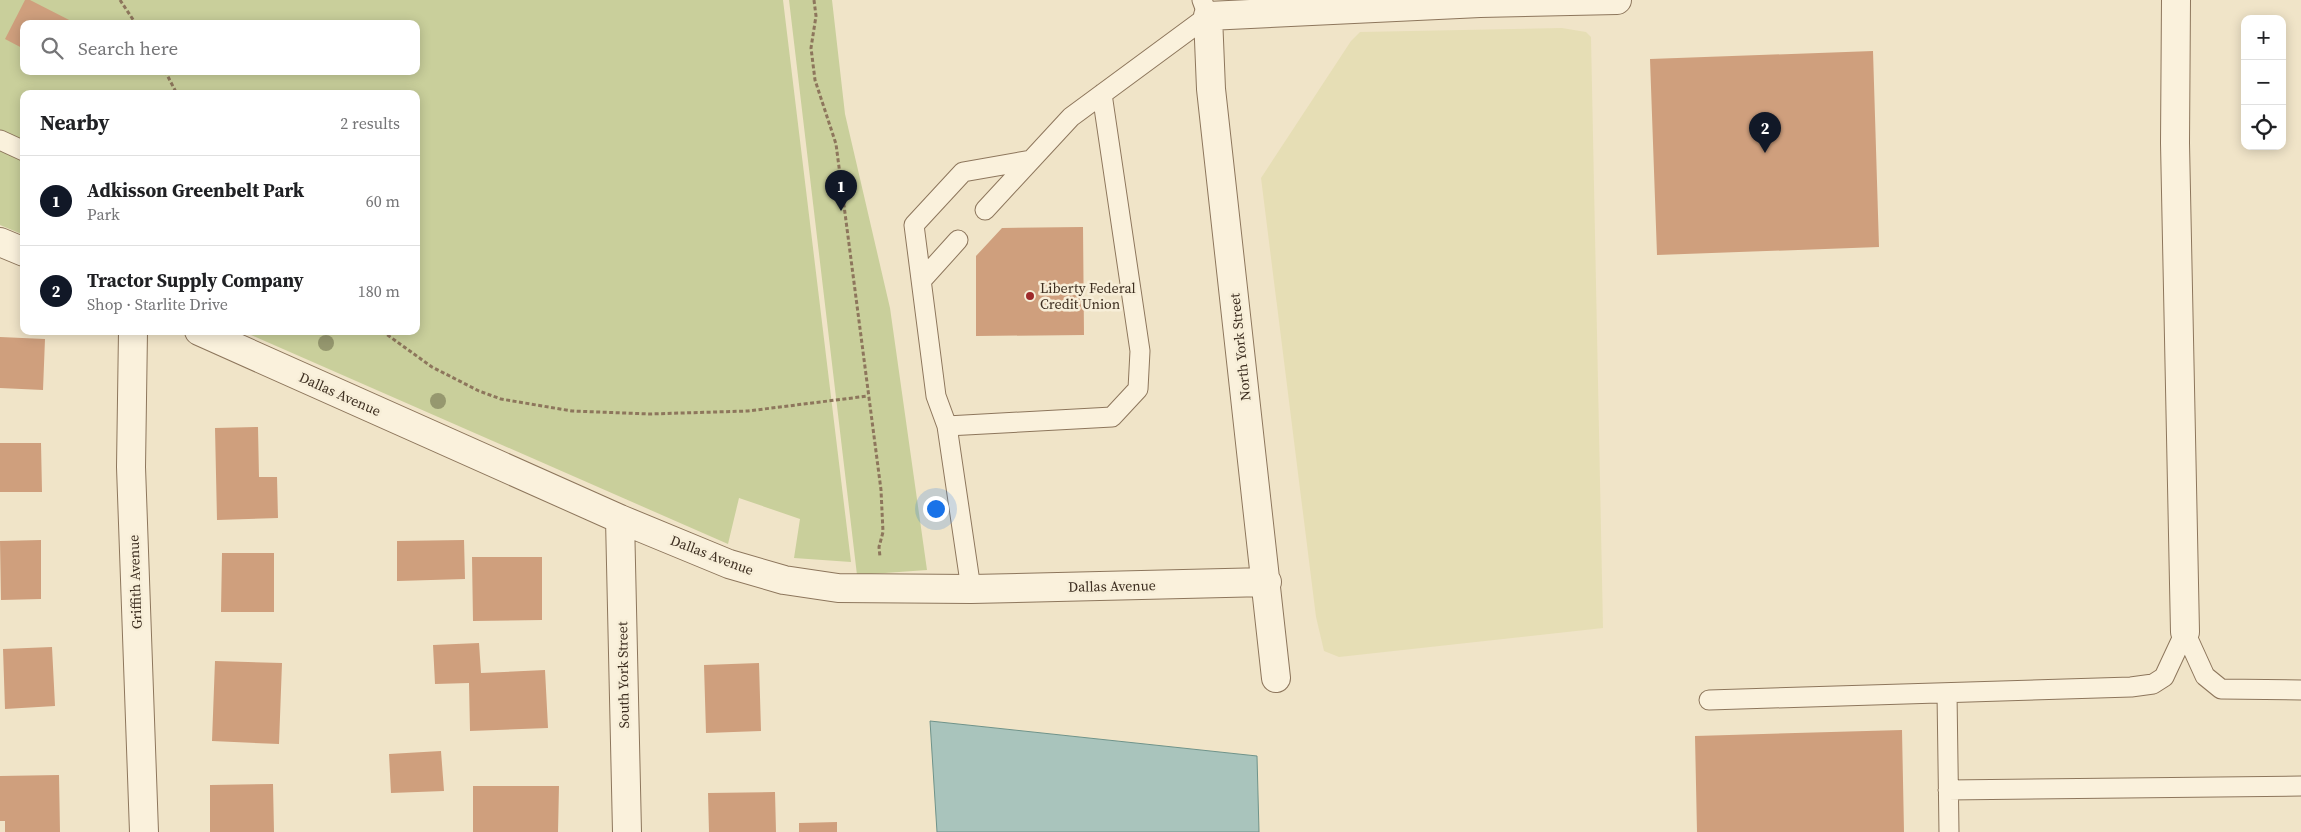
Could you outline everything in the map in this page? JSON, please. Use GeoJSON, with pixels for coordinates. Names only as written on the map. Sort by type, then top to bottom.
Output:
{"type":"FeatureCollection","features":[{"type":"Feature","properties":{"kind":"street"},"geometry":{"type":"LineString","coordinates":[[1205,8],[1617,0]]}},
{"type":"Feature","properties":{"kind":"street"},"geometry":{"type":"LineString","coordinates":[[2176,0],[2175,143],[2185,632]]}},
{"type":"Feature","properties":{"kind":"street","name":"North York Street"},"geometry":{"type":"LineString","coordinates":[[1205,8],[1211,89],[1267,582],[1276,678]]}},
{"type":"Feature","properties":{"kind":"street"},"geometry":{"type":"LineString","coordinates":[[0,242],[20,250]]}},
{"type":"Feature","properties":{"kind":"street","name":"Griffith Avenue"},"geometry":{"type":"LineString","coordinates":[[133,335],[131,467],[144,832]]}},
{"type":"Feature","properties":{"kind":"street","name":"Dallas Avenue"},"geometry":{"type":"LineString","coordinates":[[208,335],[620,518],[729,564],[784,580],[838,588],[971,589],[1267,582]]}},
{"type":"Feature","properties":{"kind":"street","name":"South York Street"},"geometry":{"type":"LineString","coordinates":[[620,518],[627,832]]}},
{"type":"Feature","properties":{"kind":"lane"},"geometry":{"type":"LineString","coordinates":[[985,210],[1071,117],[1102,94],[1205,8]]}},
{"type":"Feature","properties":{"kind":"lane"},"geometry":{"type":"LineString","coordinates":[[947,426],[1112,417],[1138,389],[1140,351],[1102,94]]}},
{"type":"Feature","properties":{"kind":"lane"},"geometry":{"type":"LineString","coordinates":[[0,140],[20,149]]}},
{"type":"Feature","properties":{"kind":"lane"},"geometry":{"type":"LineString","coordinates":[[971,589],[947,426],[936,396],[914,225],[963,172],[1031,160]]}},
{"type":"Feature","properties":{"kind":"lane"},"geometry":{"type":"LineString","coordinates":[[922,280],[958,240]]}},
{"type":"Feature","properties":{"kind":"lane"},"geometry":{"type":"LineString","coordinates":[[2185,632],[2205,676],[2221,689],[2301,690]]}},
{"type":"Feature","properties":{"kind":"lane"},"geometry":{"type":"LineString","coordinates":[[1709,700],[2131,687],[2153,684],[2164,677],[2185,632]]}},
{"type":"Feature","properties":{"kind":"lane"},"geometry":{"type":"LineString","coordinates":[[1947,693],[1948,832]]}},
{"type":"Feature","properties":{"kind":"lane"},"geometry":{"type":"LineString","coordinates":[[1948,790],[2301,786]]}},
{"type":"Feature","properties":{"kind":"path"},"geometry":{"type":"LineString","coordinates":[[120,0],[133,20]]}},
{"type":"Feature","properties":{"kind":"path"},"geometry":{"type":"LineString","coordinates":[[814,0],[816,16],[811,48],[815,80],[836,144],[881,490],[883,532],[879,547],[882,588]]}},
{"type":"Feature","properties":{"kind":"path"},"geometry":{"type":"LineString","coordinates":[[167,75],[175,90]]}},
{"type":"Feature","properties":{"kind":"path"},"geometry":{"type":"LineString","coordinates":[[388,335],[432,367],[479,391],[523,403],[572,411],[649,414],[748,412],[868,396]]}},
{"type":"Feature","properties":{"kind":"shaded area"},"geometry":{"type":"Polygon","coordinates":[[[1562,28],[1586,32],[1591,37],[1603,628],[1339,657],[1324,651],[1316,617],[1261,178],[1351,41],[1360,32],[1562,28]]]}},
{"type":"Feature","properties":{"kind":"green space"},"geometry":{"type":"Polygon","coordinates":[[[0,0],[783,0],[851,562],[794,558],[800,519],[739,498],[728,544],[251,335],[420,335],[420,90],[20,90],[20,233],[0,225],[0,0]]]}},
{"type":"Feature","properties":{"kind":"green space"},"geometry":{"type":"Polygon","coordinates":[[[789,0],[832,0],[845,114],[890,308],[927,570],[857,575],[789,0]]]}},
{"type":"Feature","properties":{"kind":"water"},"geometry":{"type":"Polygon","coordinates":[[[930,721],[1257,756],[1259,832],[937,832],[930,721]]]}},
{"type":"Feature","properties":{"kind":"building"},"geometry":{"type":"Polygon","coordinates":[[[25,0],[30,0],[69,20],[20,20],[20,47],[5,39],[25,0]]]}},
{"type":"Feature","properties":{"kind":"building"},"geometry":{"type":"Polygon","coordinates":[[[1873,51],[1879,247],[1657,255],[1650,59],[1873,51]]]}},
{"type":"Feature","properties":{"kind":"building","name":"Liberty Federal Credit Union"},"geometry":{"type":"Polygon","coordinates":[[[1083,227],[1084,335],[976,336],[976,256],[1002,228],[1083,227]]]}},
{"type":"Feature","properties":{"kind":"building"},"geometry":{"type":"Polygon","coordinates":[[[0,337],[45,339],[43,390],[0,388],[0,337]]]}},
{"type":"Feature","properties":{"kind":"building"},"geometry":{"type":"Polygon","coordinates":[[[258,427],[259,477],[277,477],[278,518],[217,520],[215,428],[258,427]]]}},
{"type":"Feature","properties":{"kind":"building"},"geometry":{"type":"Polygon","coordinates":[[[0,443],[41,443],[42,492],[0,492],[0,443]]]}},
{"type":"Feature","properties":{"kind":"building"},"geometry":{"type":"Polygon","coordinates":[[[41,540],[41,599],[1,600],[0,541],[41,540]]]}},
{"type":"Feature","properties":{"kind":"building"},"geometry":{"type":"Polygon","coordinates":[[[464,540],[465,579],[397,581],[397,541],[464,540]]]}},
{"type":"Feature","properties":{"kind":"building"},"geometry":{"type":"Polygon","coordinates":[[[222,553],[274,553],[274,612],[221,612],[222,553]]]}},
{"type":"Feature","properties":{"kind":"building"},"geometry":{"type":"Polygon","coordinates":[[[472,557],[542,557],[542,620],[473,621],[472,557]]]}},
{"type":"Feature","properties":{"kind":"building"},"geometry":{"type":"Polygon","coordinates":[[[479,643],[481,673],[545,670],[548,728],[470,731],[469,683],[435,684],[433,645],[479,643]]]}},
{"type":"Feature","properties":{"kind":"building"},"geometry":{"type":"Polygon","coordinates":[[[52,647],[55,706],[5,709],[3,649],[52,647]]]}},
{"type":"Feature","properties":{"kind":"building"},"geometry":{"type":"Polygon","coordinates":[[[215,661],[282,663],[279,744],[212,741],[215,661]]]}},
{"type":"Feature","properties":{"kind":"building"},"geometry":{"type":"Polygon","coordinates":[[[759,663],[761,731],[706,733],[704,665],[759,663]]]}},
{"type":"Feature","properties":{"kind":"building"},"geometry":{"type":"Polygon","coordinates":[[[1902,730],[1904,832],[1697,832],[1695,736],[1902,730]]]}},
{"type":"Feature","properties":{"kind":"building"},"geometry":{"type":"Polygon","coordinates":[[[441,751],[444,791],[391,793],[389,754],[441,751]]]}},
{"type":"Feature","properties":{"kind":"building"},"geometry":{"type":"Polygon","coordinates":[[[59,775],[60,832],[5,832],[5,821],[0,821],[0,776],[59,775]]]}},
{"type":"Feature","properties":{"kind":"building"},"geometry":{"type":"Polygon","coordinates":[[[273,784],[274,832],[210,832],[210,785],[273,784]]]}},
{"type":"Feature","properties":{"kind":"building"},"geometry":{"type":"Polygon","coordinates":[[[473,786],[559,786],[558,832],[473,832],[473,786]]]}},
{"type":"Feature","properties":{"kind":"building"},"geometry":{"type":"Polygon","coordinates":[[[775,792],[776,832],[709,832],[708,793],[775,792]]]}},
{"type":"Feature","properties":{"kind":"building"},"geometry":{"type":"Polygon","coordinates":[[[837,822],[837,832],[799,832],[799,823],[837,822]]]}},
{"type":"Feature","properties":{"kind":"place","name":"Tractor Supply Company"},"geometry":{"type":"Point","coordinates":[1765,153]}},
{"type":"Feature","properties":{"kind":"place","name":"Adkisson Greenbelt Park"},"geometry":{"type":"Point","coordinates":[841,211]}},
{"type":"Feature","properties":{"kind":"place","name":"Liberty Federal Credit Union"},"geometry":{"type":"Point","coordinates":[1030,296]}}]}
